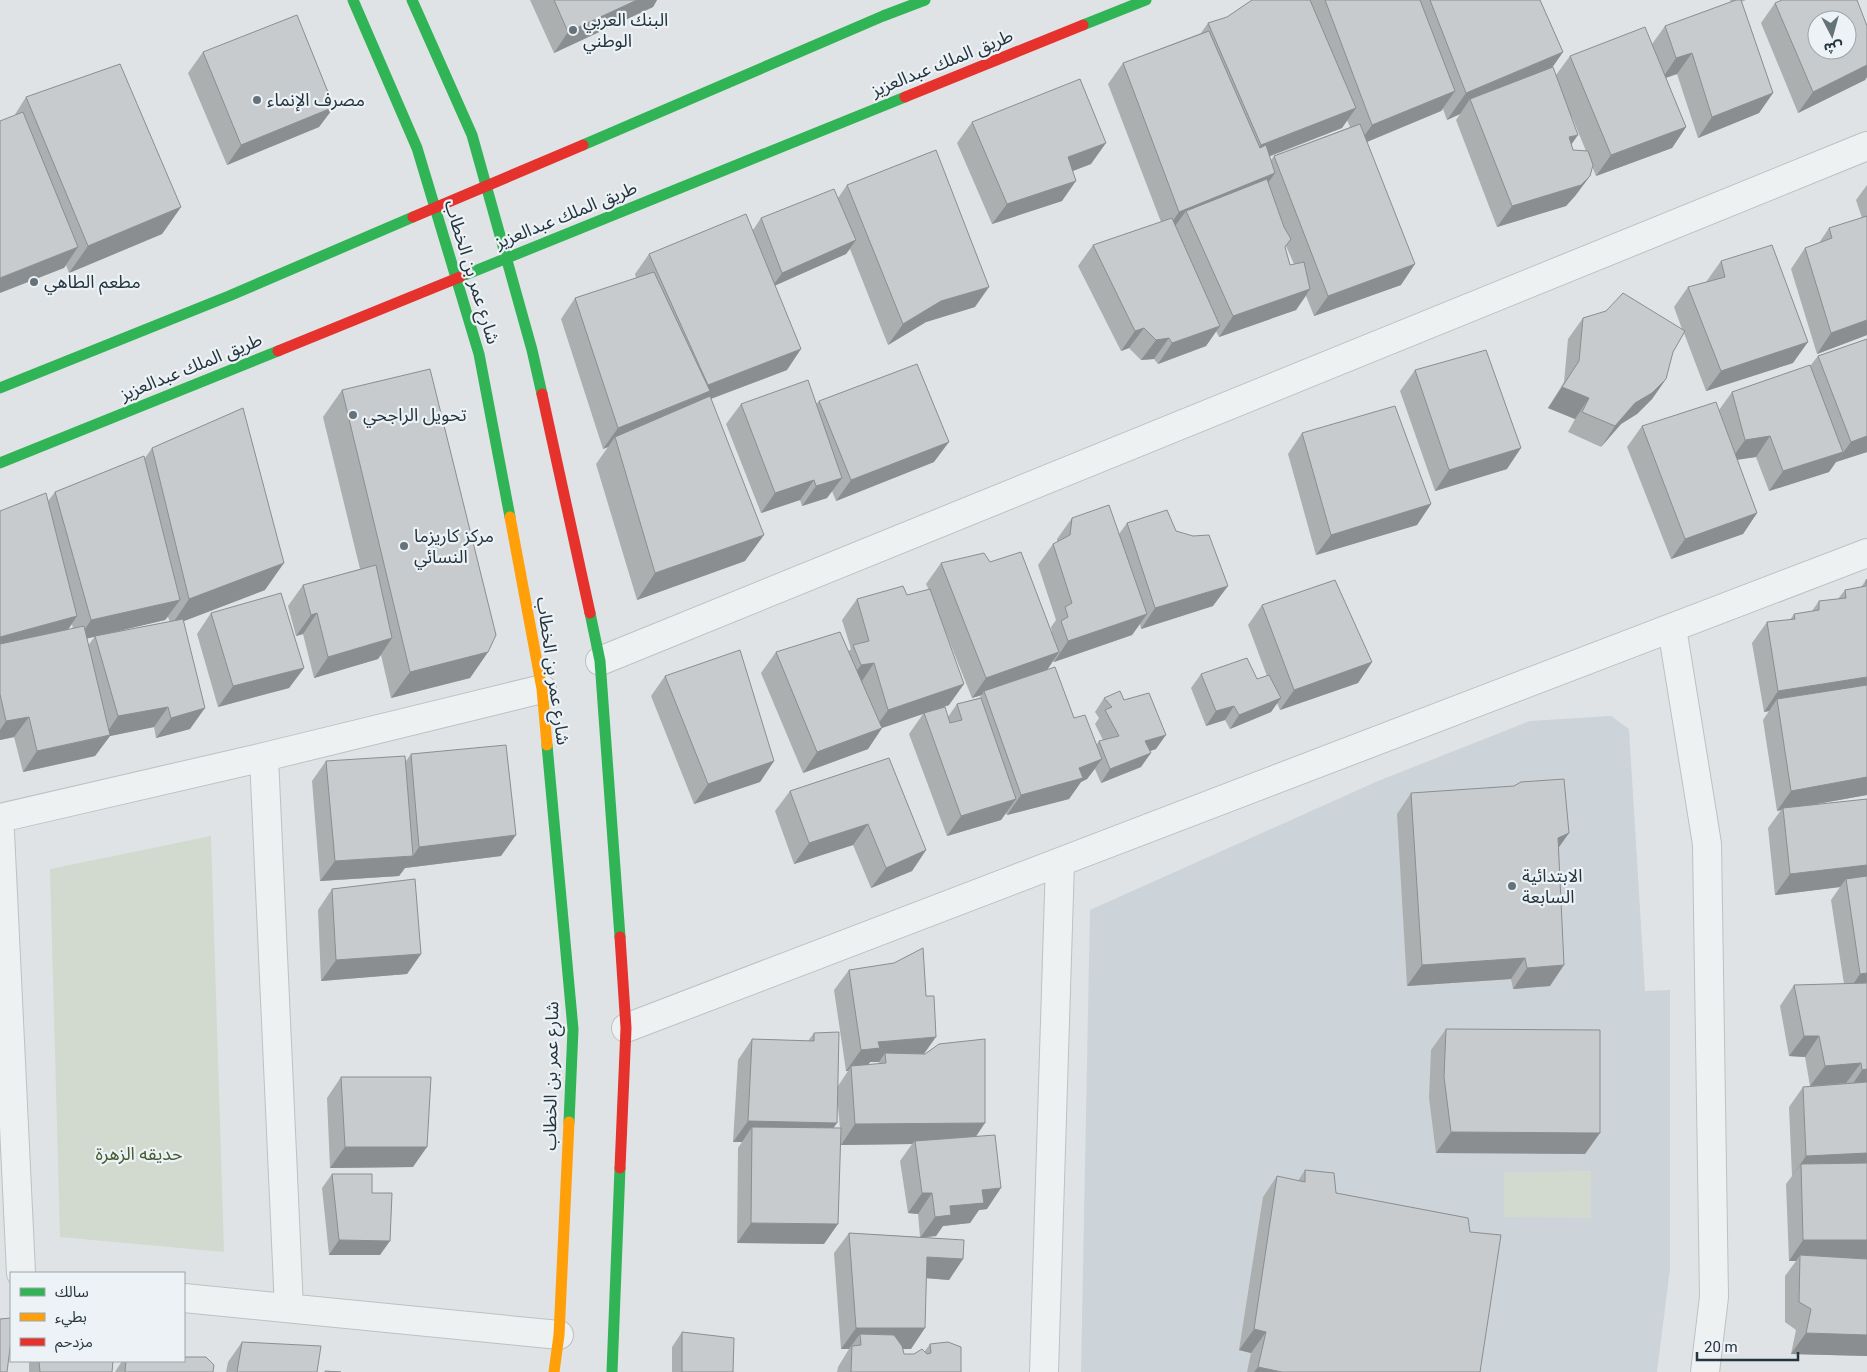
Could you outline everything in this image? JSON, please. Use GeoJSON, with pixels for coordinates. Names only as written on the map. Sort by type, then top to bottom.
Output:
{"type":"FeatureCollection","features":[{"type":"Feature","properties":{"kind":"main road","name":"شارع عمر بن الخطاب"},"geometry":{"type":"LineString","coordinates":[[353,0],[417,148],[479,354],[542,689],[573,1028],[559,1335],[554,1372]]}},
{"type":"Feature","properties":{"kind":"main road","name":"شارع عمر بن الخطاب"},"geometry":{"type":"LineString","coordinates":[[412,0],[472,135],[507,258],[532,350],[600,661],[626,1028],[612,1372]]}},
{"type":"Feature","properties":{"kind":"main road"},"geometry":{"type":"LineString","coordinates":[[0,388],[229,296],[486,186],[879,8],[925,0]]}},
{"type":"Feature","properties":{"kind":"main road","name":"طريق الملك عبدالعزيز"},"geometry":{"type":"LineString","coordinates":[[0,463],[1146,0]]}},
{"type":"Feature","properties":{"kind":"street"},"geometry":{"type":"LineString","coordinates":[[600,661],[1867,146]]}},
{"type":"Feature","properties":{"kind":"street"},"geometry":{"type":"LineString","coordinates":[[626,1028],[1867,553]]}},
{"type":"Feature","properties":{"kind":"street"},"geometry":{"type":"LineString","coordinates":[[1672,628],[1707,844],[1714,1298],[1705,1372]]}},
{"type":"Feature","properties":{"kind":"street"},"geometry":{"type":"LineString","coordinates":[[0,818],[264,757],[542,689]]}},
{"type":"Feature","properties":{"kind":"street"},"geometry":{"type":"LineString","coordinates":[[264,757],[289,1308]]}},
{"type":"Feature","properties":{"kind":"street"},"geometry":{"type":"LineString","coordinates":[[0,832],[21,1272]]}},
{"type":"Feature","properties":{"kind":"street"},"geometry":{"type":"LineString","coordinates":[[1044,1372],[1060,862]]}},
{"type":"Feature","properties":{"kind":"street"},"geometry":{"type":"LineString","coordinates":[[185,1298],[559,1335]]}},
{"type":"Feature","properties":{"kind":"shaded area"},"geometry":{"type":"Polygon","coordinates":[[[1611,716],[1629,729],[1645,991],[1670,990],[1670,1269],[1657,1372],[1081,1372],[1090,910],[1378,781],[1530,721],[1611,716]]]}},
{"type":"Feature","properties":{"kind":"green space","name":"حديقه الزهرة"},"geometry":{"type":"Polygon","coordinates":[[[211,836],[224,1252],[60,1237],[50,869],[211,836]]]}},
{"type":"Feature","properties":{"kind":"green space"},"geometry":{"type":"Polygon","coordinates":[[[1591,1171],[1591,1218],[1504,1217],[1504,1172],[1591,1171]]]}},
{"type":"Feature","properties":{"kind":"building"},"geometry":{"type":"Polygon","coordinates":[[[554,0],[637,0],[568,32],[554,0]]]}},
{"type":"Feature","properties":{"kind":"building"},"geometry":{"type":"Polygon","coordinates":[[[1252,0],[1310,0],[1356,108],[1261,145],[1208,23],[1227,17],[1252,0]]]}},
{"type":"Feature","properties":{"kind":"building"},"geometry":{"type":"Polygon","coordinates":[[[1325,0],[1420,0],[1455,91],[1372,125],[1325,0]]]}},
{"type":"Feature","properties":{"kind":"building"},"geometry":{"type":"Polygon","coordinates":[[[1430,0],[1540,0],[1563,52],[1466,93],[1430,0]]]}},
{"type":"Feature","properties":{"kind":"building"},"geometry":{"type":"Polygon","coordinates":[[[1736,0],[1741,0],[1773,93],[1712,117],[1692,53],[1676,58],[1665,26],[1736,0]]]}},
{"type":"Feature","properties":{"kind":"building"},"geometry":{"type":"Polygon","coordinates":[[[1782,0],[1857,0],[1867,26],[1867,65],[1813,92],[1775,3],[1782,0]]]}},
{"type":"Feature","properties":{"kind":"building"},"geometry":{"type":"Polygon","coordinates":[[[297,15],[334,107],[241,145],[203,52],[297,15]]]}},
{"type":"Feature","properties":{"kind":"building"},"geometry":{"type":"Polygon","coordinates":[[[1645,27],[1686,127],[1611,155],[1570,56],[1645,27]]]}},
{"type":"Feature","properties":{"kind":"building"},"geometry":{"type":"Polygon","coordinates":[[[1209,31],[1260,148],[1266,145],[1275,173],[1179,212],[1123,63],[1209,31]]]}},
{"type":"Feature","properties":{"kind":"building"},"geometry":{"type":"Polygon","coordinates":[[[120,64],[181,207],[88,246],[26,97],[120,64]]]}},
{"type":"Feature","properties":{"kind":"building"},"geometry":{"type":"Polygon","coordinates":[[[1553,67],[1578,135],[1569,137],[1573,150],[1588,151],[1593,165],[1590,176],[1581,185],[1512,206],[1470,99],[1553,67]]]}},
{"type":"Feature","properties":{"kind":"building"},"geometry":{"type":"Polygon","coordinates":[[[1080,79],[1106,143],[1068,157],[1076,181],[1007,204],[972,122],[1080,79]]]}},
{"type":"Feature","properties":{"kind":"building"},"geometry":{"type":"Polygon","coordinates":[[[23,112],[78,247],[0,278],[0,121],[23,112]]]}},
{"type":"Feature","properties":{"kind":"building"},"geometry":{"type":"Polygon","coordinates":[[[1360,124],[1415,264],[1328,296],[1274,156],[1360,124]]]}},
{"type":"Feature","properties":{"kind":"building"},"geometry":{"type":"Polygon","coordinates":[[[936,150],[989,287],[941,301],[903,324],[847,185],[936,150]]]}},
{"type":"Feature","properties":{"kind":"building"},"geometry":{"type":"Polygon","coordinates":[[[1267,179],[1284,227],[1291,239],[1285,247],[1290,265],[1304,262],[1310,289],[1233,316],[1186,211],[1267,179]]]}},
{"type":"Feature","properties":{"kind":"building"},"geometry":{"type":"Polygon","coordinates":[[[834,189],[856,240],[782,273],[761,218],[834,189]]]}},
{"type":"Feature","properties":{"kind":"building"},"geometry":{"type":"Polygon","coordinates":[[[746,214],[801,349],[708,385],[649,254],[746,214]]]}},
{"type":"Feature","properties":{"kind":"building"},"geometry":{"type":"Polygon","coordinates":[[[1867,216],[1867,320],[1831,333],[1805,248],[1832,238],[1829,228],[1867,216]]]}},
{"type":"Feature","properties":{"kind":"building"},"geometry":{"type":"Polygon","coordinates":[[[1172,218],[1220,326],[1172,343],[1169,338],[1156,340],[1144,328],[1135,331],[1093,245],[1172,218]]]}},
{"type":"Feature","properties":{"kind":"building"},"geometry":{"type":"Polygon","coordinates":[[[1772,245],[1808,342],[1721,371],[1688,287],[1725,277],[1721,261],[1772,245]]]}},
{"type":"Feature","properties":{"kind":"building"},"geometry":{"type":"Polygon","coordinates":[[[654,272],[710,391],[618,428],[575,298],[654,272]]]}},
{"type":"Feature","properties":{"kind":"building"},"geometry":{"type":"Polygon","coordinates":[[[1623,293],[1685,331],[1673,352],[1666,379],[1652,393],[1635,403],[1615,426],[1582,412],[1589,398],[1562,387],[1579,361],[1583,318],[1606,311],[1623,293]]]}},
{"type":"Feature","properties":{"kind":"building"},"geometry":{"type":"Polygon","coordinates":[[[1867,339],[1867,436],[1851,442],[1818,356],[1867,339]]]}},
{"type":"Feature","properties":{"kind":"building"},"geometry":{"type":"Polygon","coordinates":[[[1486,350],[1521,448],[1449,470],[1415,370],[1486,350]]]}},
{"type":"Feature","properties":{"kind":"building"},"geometry":{"type":"Polygon","coordinates":[[[917,364],[949,442],[851,480],[819,401],[917,364]]]}},
{"type":"Feature","properties":{"kind":"building"},"geometry":{"type":"Polygon","coordinates":[[[1810,365],[1843,452],[1783,471],[1770,436],[1745,440],[1732,392],[1810,365]]]}},
{"type":"Feature","properties":{"kind":"building"},"geometry":{"type":"Polygon","coordinates":[[[430,369],[496,635],[488,652],[410,672],[342,390],[430,369]]]}},
{"type":"Feature","properties":{"kind":"building"},"geometry":{"type":"Polygon","coordinates":[[[808,380],[842,478],[816,486],[814,480],[775,493],[741,404],[808,380]]]}},
{"type":"Feature","properties":{"kind":"building"},"geometry":{"type":"Polygon","coordinates":[[[710,396],[764,535],[655,573],[615,437],[710,396]]]}},
{"type":"Feature","properties":{"kind":"building"},"geometry":{"type":"Polygon","coordinates":[[[1716,402],[1757,513],[1685,539],[1642,426],[1716,402]]]}},
{"type":"Feature","properties":{"kind":"building"},"geometry":{"type":"Polygon","coordinates":[[[1395,406],[1431,504],[1331,535],[1302,433],[1395,406]]]}},
{"type":"Feature","properties":{"kind":"building"},"geometry":{"type":"Polygon","coordinates":[[[243,408],[284,563],[189,599],[152,448],[243,408]]]}},
{"type":"Feature","properties":{"kind":"building"},"geometry":{"type":"Polygon","coordinates":[[[144,456],[180,600],[91,620],[55,492],[144,456]]]}},
{"type":"Feature","properties":{"kind":"building"},"geometry":{"type":"Polygon","coordinates":[[[46,493],[77,616],[0,637],[0,511],[46,493]]]}},
{"type":"Feature","properties":{"kind":"building"},"geometry":{"type":"Polygon","coordinates":[[[1109,505],[1147,614],[1068,641],[1061,621],[1068,617],[1065,607],[1072,603],[1053,544],[1070,535],[1072,518],[1109,505]]]}},
{"type":"Feature","properties":{"kind":"building"},"geometry":{"type":"Polygon","coordinates":[[[1167,510],[1176,531],[1193,536],[1209,535],[1228,586],[1155,608],[1127,523],[1167,510]]]}},
{"type":"Feature","properties":{"kind":"building"},"geometry":{"type":"Polygon","coordinates":[[[1021,552],[1059,652],[986,678],[941,563],[984,553],[990,562],[1021,552]]]}},
{"type":"Feature","properties":{"kind":"building"},"geometry":{"type":"Polygon","coordinates":[[[376,565],[392,638],[328,657],[317,613],[311,615],[303,585],[376,565]]]}},
{"type":"Feature","properties":{"kind":"building"},"geometry":{"type":"Polygon","coordinates":[[[1867,579],[1867,677],[1778,691],[1767,622],[1795,619],[1794,614],[1819,610],[1819,601],[1846,598],[1845,590],[1866,586],[1867,579]]]}},
{"type":"Feature","properties":{"kind":"building"},"geometry":{"type":"Polygon","coordinates":[[[1335,580],[1372,662],[1294,690],[1262,605],[1335,580]]]}},
{"type":"Feature","properties":{"kind":"building"},"geometry":{"type":"Polygon","coordinates":[[[903,586],[907,595],[930,589],[964,684],[888,710],[874,663],[861,665],[853,645],[869,641],[857,599],[903,586]]]}},
{"type":"Feature","properties":{"kind":"building"},"geometry":{"type":"Polygon","coordinates":[[[281,593],[304,668],[233,686],[211,613],[281,593]]]}},
{"type":"Feature","properties":{"kind":"building"},"geometry":{"type":"Polygon","coordinates":[[[183,619],[205,708],[171,718],[168,707],[118,716],[95,636],[183,619]]]}},
{"type":"Feature","properties":{"kind":"building"},"geometry":{"type":"Polygon","coordinates":[[[84,626],[110,735],[37,751],[29,717],[6,721],[0,694],[0,644],[84,626]]]}},
{"type":"Feature","properties":{"kind":"building"},"geometry":{"type":"Polygon","coordinates":[[[840,632],[882,728],[817,752],[776,652],[840,632]]]}},
{"type":"Feature","properties":{"kind":"building"},"geometry":{"type":"Polygon","coordinates":[[[740,650],[774,761],[708,784],[665,676],[740,650]]]}},
{"type":"Feature","properties":{"kind":"building"},"geometry":{"type":"Polygon","coordinates":[[[1247,658],[1257,679],[1269,675],[1281,698],[1239,715],[1234,706],[1216,711],[1201,674],[1247,658]]]}},
{"type":"Feature","properties":{"kind":"building"},"geometry":{"type":"Polygon","coordinates":[[[1055,667],[1074,718],[1085,715],[1102,759],[1079,768],[1083,778],[1021,795],[984,691],[1055,667]]]}},
{"type":"Feature","properties":{"kind":"building"},"geometry":{"type":"Polygon","coordinates":[[[1867,685],[1867,777],[1791,791],[1777,699],[1867,685]]]}},
{"type":"Feature","properties":{"kind":"building"},"geometry":{"type":"Polygon","coordinates":[[[1120,691],[1124,700],[1149,693],[1166,735],[1145,741],[1151,753],[1110,769],[1099,741],[1119,736],[1105,710],[1112,707],[1104,698],[1120,691]]]}},
{"type":"Feature","properties":{"kind":"building"},"geometry":{"type":"Polygon","coordinates":[[[981,698],[1016,799],[961,816],[924,713],[945,707],[950,723],[962,720],[957,704],[981,698]]]}},
{"type":"Feature","properties":{"kind":"building"},"geometry":{"type":"Polygon","coordinates":[[[506,745],[516,835],[419,847],[411,754],[506,745]]]}},
{"type":"Feature","properties":{"kind":"building"},"geometry":{"type":"Polygon","coordinates":[[[405,756],[413,856],[335,861],[326,761],[405,756]]]}},
{"type":"Feature","properties":{"kind":"building"},"geometry":{"type":"Polygon","coordinates":[[[889,758],[926,850],[886,868],[868,824],[809,843],[790,791],[889,758]]]}},
{"type":"Feature","properties":{"kind":"building"},"geometry":{"type":"Polygon","coordinates":[[[1564,779],[1569,833],[1558,838],[1564,965],[1527,968],[1525,958],[1422,965],[1411,793],[1514,786],[1521,782],[1564,779]]]}},
{"type":"Feature","properties":{"kind":"building"},"geometry":{"type":"Polygon","coordinates":[[[1867,799],[1867,865],[1790,874],[1783,808],[1867,799]]]}},
{"type":"Feature","properties":{"kind":"building"},"geometry":{"type":"Polygon","coordinates":[[[1867,876],[1867,973],[1860,974],[1846,879],[1867,876]]]}},
{"type":"Feature","properties":{"kind":"building"},"geometry":{"type":"Polygon","coordinates":[[[415,879],[421,954],[336,960],[332,889],[415,879]]]}},
{"type":"Feature","properties":{"kind":"building"},"geometry":{"type":"Polygon","coordinates":[[[923,948],[926,996],[934,996],[936,1037],[878,1042],[880,1048],[861,1050],[849,970],[894,963],[923,948]]]}},
{"type":"Feature","properties":{"kind":"building"},"geometry":{"type":"Polygon","coordinates":[[[1867,983],[1867,1069],[1862,1070],[1861,1063],[1825,1066],[1819,1036],[1804,1036],[1794,985],[1867,983]]]}},
{"type":"Feature","properties":{"kind":"building"},"geometry":{"type":"Polygon","coordinates":[[[1446,1029],[1600,1030],[1600,1133],[1451,1132],[1444,1077],[1446,1029]]]}},
{"type":"Feature","properties":{"kind":"building"},"geometry":{"type":"Polygon","coordinates":[[[839,1032],[837,1123],[748,1121],[752,1039],[814,1041],[814,1033],[839,1032]]]}},
{"type":"Feature","properties":{"kind":"building"},"geometry":{"type":"Polygon","coordinates":[[[985,1039],[985,1123],[855,1124],[851,1066],[886,1063],[885,1053],[925,1054],[939,1044],[985,1039]]]}},
{"type":"Feature","properties":{"kind":"building"},"geometry":{"type":"Polygon","coordinates":[[[341,1077],[431,1077],[427,1147],[345,1147],[341,1077]]]}},
{"type":"Feature","properties":{"kind":"building"},"geometry":{"type":"Polygon","coordinates":[[[1867,1082],[1867,1153],[1806,1156],[1803,1087],[1867,1082]]]}},
{"type":"Feature","properties":{"kind":"building"},"geometry":{"type":"Polygon","coordinates":[[[752,1127],[841,1128],[838,1224],[751,1223],[752,1127]]]}},
{"type":"Feature","properties":{"kind":"building"},"geometry":{"type":"Polygon","coordinates":[[[995,1135],[1001,1188],[982,1190],[984,1203],[950,1206],[951,1215],[935,1217],[932,1193],[922,1193],[915,1141],[995,1135]]]}},
{"type":"Feature","properties":{"kind":"building"},"geometry":{"type":"Polygon","coordinates":[[[1867,1163],[1867,1240],[1803,1240],[1801,1164],[1867,1163]]]}},
{"type":"Feature","properties":{"kind":"building"},"geometry":{"type":"Polygon","coordinates":[[[1305,1170],[1334,1173],[1336,1193],[1468,1218],[1470,1232],[1501,1235],[1480,1372],[1282,1372],[1258,1367],[1266,1332],[1254,1329],[1277,1176],[1305,1182],[1305,1170]]]}},
{"type":"Feature","properties":{"kind":"building"},"geometry":{"type":"Polygon","coordinates":[[[332,1174],[372,1174],[372,1193],[392,1193],[390,1241],[339,1240],[332,1174]]]}},
{"type":"Feature","properties":{"kind":"building"},"geometry":{"type":"Polygon","coordinates":[[[849,1233],[964,1240],[963,1259],[927,1257],[925,1328],[856,1328],[849,1233]]]}},
{"type":"Feature","properties":{"kind":"building"},"geometry":{"type":"Polygon","coordinates":[[[1800,1255],[1867,1259],[1867,1335],[1806,1333],[1811,1309],[1799,1302],[1800,1255]]]}},
{"type":"Feature","properties":{"kind":"building"},"geometry":{"type":"Polygon","coordinates":[[[10,1318],[10,1348],[7,1372],[0,1372],[0,1319],[10,1318]]]}},
{"type":"Feature","properties":{"kind":"building"},"geometry":{"type":"Polygon","coordinates":[[[682,1332],[734,1338],[733,1372],[682,1372],[682,1332]]]}},
{"type":"Feature","properties":{"kind":"building"},"geometry":{"type":"Polygon","coordinates":[[[860,1334],[894,1335],[902,1346],[904,1354],[914,1354],[922,1349],[927,1354],[931,1353],[930,1344],[948,1342],[961,1347],[961,1372],[851,1372],[852,1346],[861,1345],[860,1334]]]}},
{"type":"Feature","properties":{"kind":"building"},"geometry":{"type":"Polygon","coordinates":[[[242,1342],[321,1346],[317,1372],[237,1372],[242,1342]]]}},
{"type":"Feature","properties":{"kind":"building"},"geometry":{"type":"Polygon","coordinates":[[[185,1357],[206,1357],[214,1365],[213,1372],[125,1372],[126,1362],[185,1362],[185,1357]]]}},
{"type":"Feature","properties":{"kind":"building"},"geometry":{"type":"Polygon","coordinates":[[[39,1362],[113,1362],[112,1372],[40,1372],[39,1362]]]}},
{"type":"Feature","properties":{"kind":"traffic: fast"},"geometry":{"type":"LineString","coordinates":[[353,0],[417,148],[479,354],[510,517]]}},
{"type":"Feature","properties":{"kind":"traffic: fast"},"geometry":{"type":"LineString","coordinates":[[412,0],[472,135],[532,350],[542,394]]}},
{"type":"Feature","properties":{"kind":"traffic: fast"},"geometry":{"type":"LineString","coordinates":[[583,145],[883,16],[925,0]]}},
{"type":"Feature","properties":{"kind":"traffic: fast"},"geometry":{"type":"LineString","coordinates":[[1083,25],[1146,0]]}},
{"type":"Feature","properties":{"kind":"traffic: fast"},"geometry":{"type":"LineString","coordinates":[[460,277],[905,97]]}},
{"type":"Feature","properties":{"kind":"traffic: fast"},"geometry":{"type":"LineString","coordinates":[[0,388],[229,296],[413,217]]}},
{"type":"Feature","properties":{"kind":"traffic: fast"},"geometry":{"type":"LineString","coordinates":[[0,463],[278,351]]}},
{"type":"Feature","properties":{"kind":"traffic: fast"},"geometry":{"type":"LineString","coordinates":[[590,613],[600,661],[620,937]]}},
{"type":"Feature","properties":{"kind":"traffic: fast"},"geometry":{"type":"LineString","coordinates":[[547,745],[573,1029],[569,1122]]}},
{"type":"Feature","properties":{"kind":"traffic: fast"},"geometry":{"type":"LineString","coordinates":[[612,1372],[620,1168]]}},
{"type":"Feature","properties":{"kind":"traffic: slow"},"geometry":{"type":"LineString","coordinates":[[510,517],[542,689],[547,745]]}},
{"type":"Feature","properties":{"kind":"traffic: slow"},"geometry":{"type":"LineString","coordinates":[[554,1372],[559,1335],[569,1122]]}},
{"type":"Feature","properties":{"kind":"traffic: jam"},"geometry":{"type":"LineString","coordinates":[[905,97],[1083,25]]}},
{"type":"Feature","properties":{"kind":"traffic: jam"},"geometry":{"type":"LineString","coordinates":[[413,217],[583,145]]}},
{"type":"Feature","properties":{"kind":"traffic: jam"},"geometry":{"type":"LineString","coordinates":[[278,351],[460,277]]}},
{"type":"Feature","properties":{"kind":"traffic: jam"},"geometry":{"type":"LineString","coordinates":[[542,394],[590,613]]}},
{"type":"Feature","properties":{"kind":"traffic: jam"},"geometry":{"type":"LineString","coordinates":[[620,937],[626,1028],[620,1168]]}},
{"type":"Feature","properties":{"kind":"place","name":"البنك العربي الوطني"},"geometry":{"type":"Point","coordinates":[573,30]}},
{"type":"Feature","properties":{"kind":"place","name":"مصرف الإنماء"},"geometry":{"type":"Point","coordinates":[257,100]}},
{"type":"Feature","properties":{"kind":"place","name":"مطعم الطاهي"},"geometry":{"type":"Point","coordinates":[34,282]}},
{"type":"Feature","properties":{"kind":"place","name":"تحويل الراجحي"},"geometry":{"type":"Point","coordinates":[353,415]}},
{"type":"Feature","properties":{"kind":"place","name":"مركز كاريزما النسائي"},"geometry":{"type":"Point","coordinates":[404,546]}},
{"type":"Feature","properties":{"kind":"place","name":"الابتدائية السابعة"},"geometry":{"type":"Point","coordinates":[1512,886]}}]}
